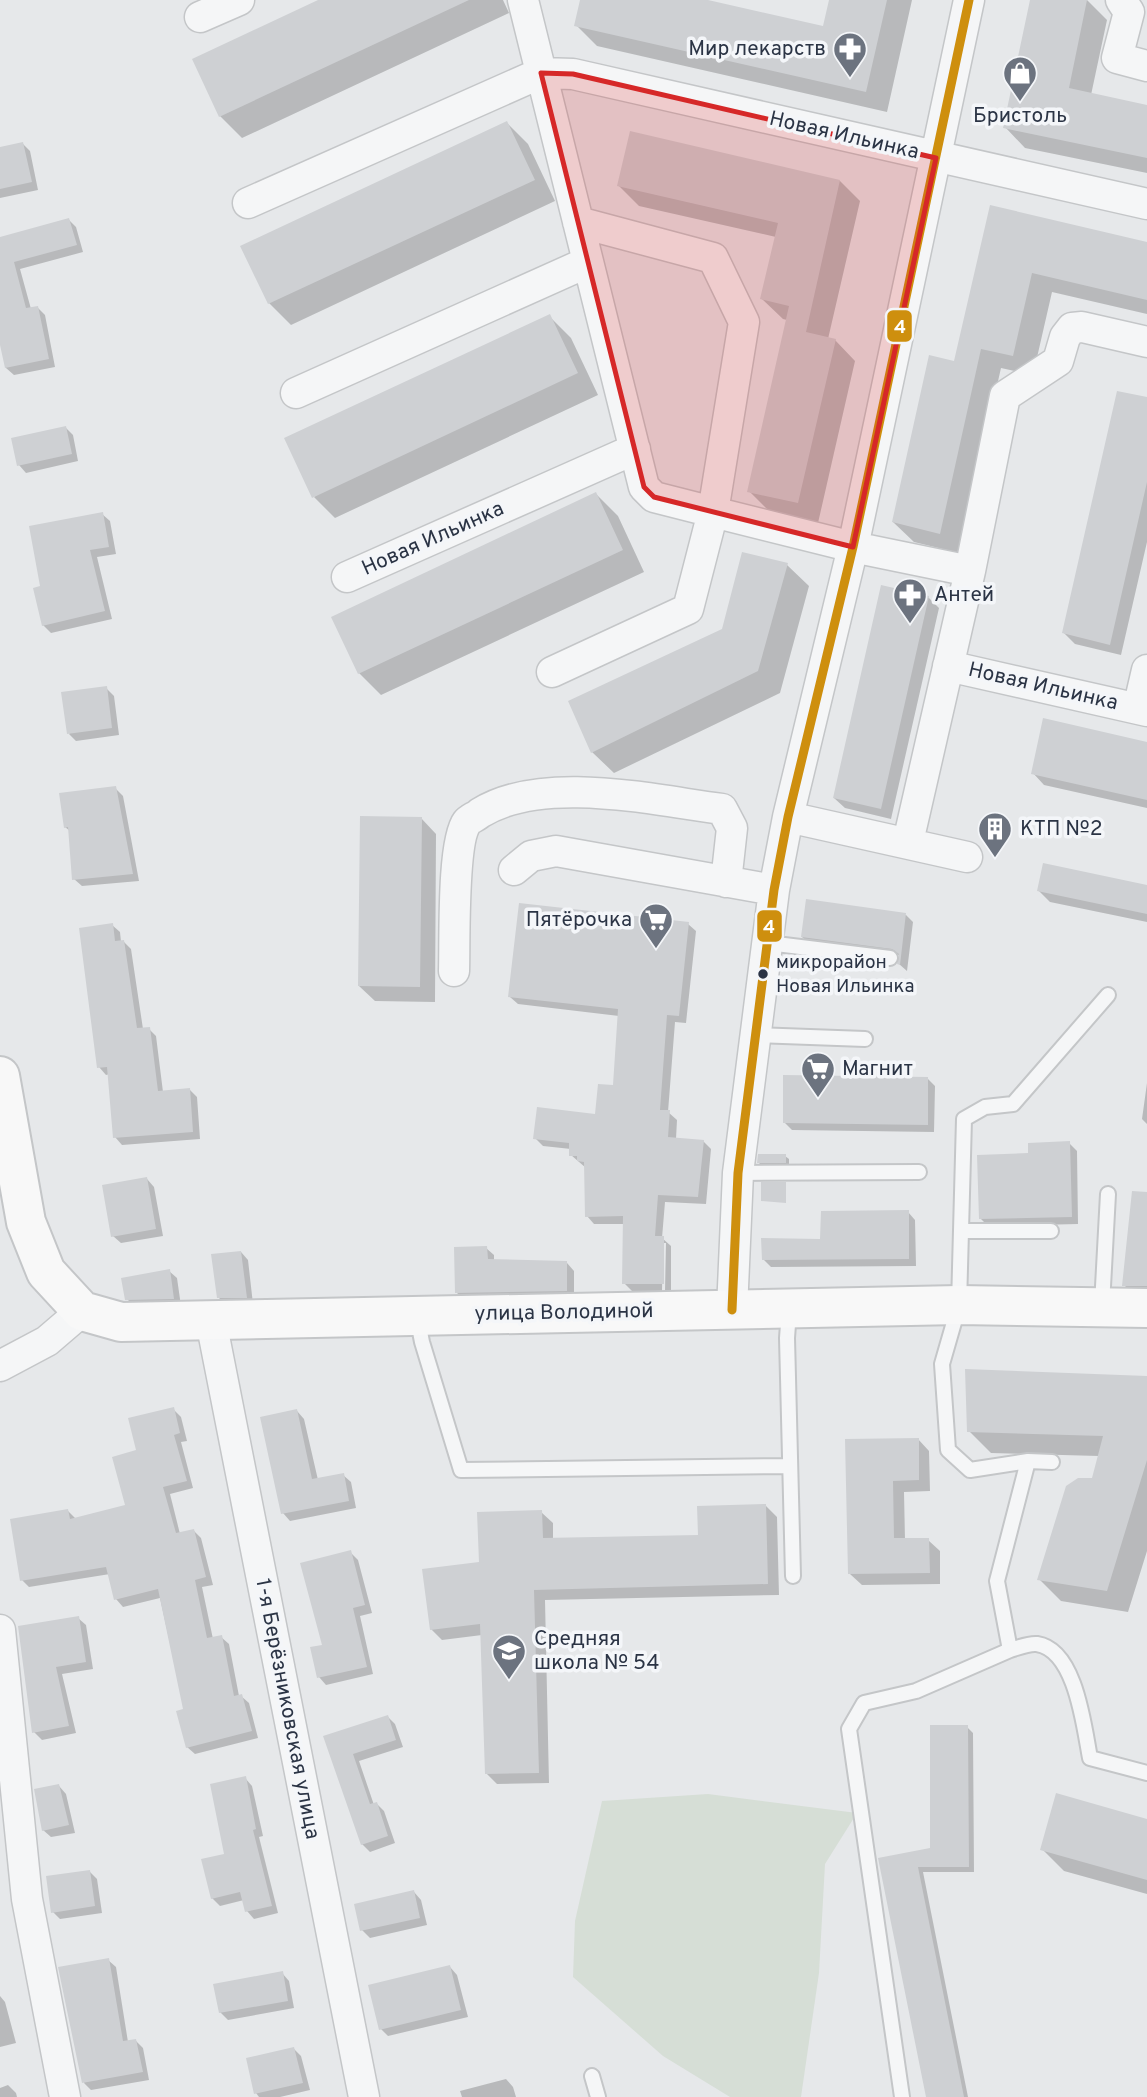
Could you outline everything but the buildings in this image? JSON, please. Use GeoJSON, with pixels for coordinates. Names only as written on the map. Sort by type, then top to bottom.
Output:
{"type":"FeatureCollection","features":[{"type":"Feature","properties":{"kind":"street"},"geometry":{"type":"LineString","coordinates":[[200,17],[239,0]]}},
{"type":"Feature","properties":{"kind":"street"},"geometry":{"type":"LineString","coordinates":[[523,0],[644,487],[654,497],[853,547],[970,571]]}},
{"type":"Feature","properties":{"kind":"street"},"geometry":{"type":"LineString","coordinates":[[732,1310],[738,1173],[774,890],[788,817],[853,547],[969,0]]}},
{"type":"Feature","properties":{"kind":"street"},"geometry":{"type":"LineString","coordinates":[[1121,0],[1129,12],[1117,58],[1147,66]]}},
{"type":"Feature","properties":{"kind":"street","name":"Новая Ильинка"},"geometry":{"type":"LineString","coordinates":[[248,203],[541,72],[573,74],[1147,204]]}},
{"type":"Feature","properties":{"kind":"street"},"geometry":{"type":"LineString","coordinates":[[552,672],[688,609],[713,512],[744,322],[713,258],[578,222]]}},
{"type":"Feature","properties":{"kind":"street"},"geometry":{"type":"LineString","coordinates":[[296,393],[588,262]]}},
{"type":"Feature","properties":{"kind":"street","name":"Новая Ильинка"},"geometry":{"type":"LineString","coordinates":[[908,842],[970,571],[1005,396],[1058,361],[1065,337],[1072,328],[1082,327],[1147,342]]}},
{"type":"Feature","properties":{"kind":"street","name":"Новая Ильинка"},"geometry":{"type":"LineString","coordinates":[[347,577],[635,449]]}},
{"type":"Feature","properties":{"kind":"street","name":"Новая Ильинка"},"geometry":{"type":"LineString","coordinates":[[948,666],[1142,710],[1147,670]]}},
{"type":"Feature","properties":{"kind":"street"},"geometry":{"type":"LineString","coordinates":[[454,971],[458,846],[467,822],[494,805],[523,796],[586,791],[722,809],[732,828],[726,881]]}},
{"type":"Feature","properties":{"kind":"street"},"geometry":{"type":"LineString","coordinates":[[788,817],[967,857]]}},
{"type":"Feature","properties":{"kind":"street"},"geometry":{"type":"LineString","coordinates":[[514,870],[531,856],[556,851],[774,890]]}},
{"type":"Feature","properties":{"kind":"street"},"geometry":{"type":"LineString","coordinates":[[0,1076],[26,1222],[46,1272],[82,1311],[47,1341],[0,1366]]}},
{"type":"Feature","properties":{"kind":"street","name":"улица Володиной"},"geometry":{"type":"LineString","coordinates":[[82,1311],[121,1322],[959,1305],[1147,1308]]}},
{"type":"Feature","properties":{"kind":"street","name":"1-я Берёзниковская улица"},"geometry":{"type":"LineString","coordinates":[[211,1321],[364,2097]]}},
{"type":"Feature","properties":{"kind":"street"},"geometry":{"type":"LineString","coordinates":[[0,1630],[27,1899],[65,2097]]}},
{"type":"Feature","properties":{"kind":"lane"},"geometry":{"type":"LineString","coordinates":[[768,943],[890,958]]}},
{"type":"Feature","properties":{"kind":"lane"},"geometry":{"type":"LineString","coordinates":[[1052,1462],[1028,1461],[970,1471],[948,1450],[942,1364],[959,1305],[964,1119],[985,1107],[1013,1104],[1108,995]]}},
{"type":"Feature","properties":{"kind":"lane"},"geometry":{"type":"LineString","coordinates":[[756,1035],[864,1039]]}},
{"type":"Feature","properties":{"kind":"lane"},"geometry":{"type":"LineString","coordinates":[[738,1173],[919,1172]]}},
{"type":"Feature","properties":{"kind":"lane"},"geometry":{"type":"LineString","coordinates":[[1102,1307],[1108,1194]]}},
{"type":"Feature","properties":{"kind":"lane"},"geometry":{"type":"LineString","coordinates":[[961,1231],[1051,1231]]}},
{"type":"Feature","properties":{"kind":"lane"},"geometry":{"type":"LineString","coordinates":[[790,1310],[787,1338],[793,1576]]}},
{"type":"Feature","properties":{"kind":"lane"},"geometry":{"type":"LineString","coordinates":[[416,1316],[461,1470],[790,1466]]}},
{"type":"Feature","properties":{"kind":"lane"},"geometry":{"type":"LineString","coordinates":[[1010,1650],[997,1581],[1028,1461]]}},
{"type":"Feature","properties":{"kind":"lane"},"geometry":{"type":"LineString","coordinates":[[902,2097],[849,1729],[864,1703],[916,1691],[1010,1650],[1036,1644],[1057,1653],[1077,1692],[1090,1758],[1147,1773]]}},
{"type":"Feature","properties":{"kind":"lane"},"geometry":{"type":"LineString","coordinates":[[592,2076],[598,2097]]}},
{"type":"Feature","properties":{"kind":"highlighted area"},"geometry":{"type":"Polygon","coordinates":[[[541,73],[573,74],[936,158],[853,547],[654,497],[644,487],[541,73]]]}},
{"type":"Feature","properties":{"kind":"shaded area"},"geometry":{"type":"Polygon","coordinates":[[[708,1794],[857,1813],[825,1864],[819,1973],[801,2097],[730,2097],[663,2056],[573,1977],[575,1921],[602,1801],[708,1794]]]}},
{"type":"Feature","properties":{"kind":"transit line","name":"4"},"geometry":{"type":"LineString","coordinates":[[732,1310],[738,1173],[774,890],[788,817],[853,547],[969,0]]}},
{"type":"Feature","properties":{"kind":"place","name":"Мир лекарств"},"geometry":{"type":"Point","coordinates":[850,79]}},
{"type":"Feature","properties":{"kind":"place","name":"Бристоль"},"geometry":{"type":"Point","coordinates":[1020,103]}},
{"type":"Feature","properties":{"kind":"place","name":"Антей"},"geometry":{"type":"Point","coordinates":[910,625]}},
{"type":"Feature","properties":{"kind":"place","name":"КТП №2"},"geometry":{"type":"Point","coordinates":[995,859]}},
{"type":"Feature","properties":{"kind":"place","name":"Пятёрочка"},"geometry":{"type":"Point","coordinates":[656,950]}},
{"type":"Feature","properties":{"kind":"place","name":"микрорайон Новая Ильинка"},"geometry":{"type":"Point","coordinates":[763,974]}},
{"type":"Feature","properties":{"kind":"place","name":"Магнит"},"geometry":{"type":"Point","coordinates":[818,1099]}},
{"type":"Feature","properties":{"kind":"place","name":"Средняя школа № 54"},"geometry":{"type":"Point","coordinates":[509,1681]}}]}
